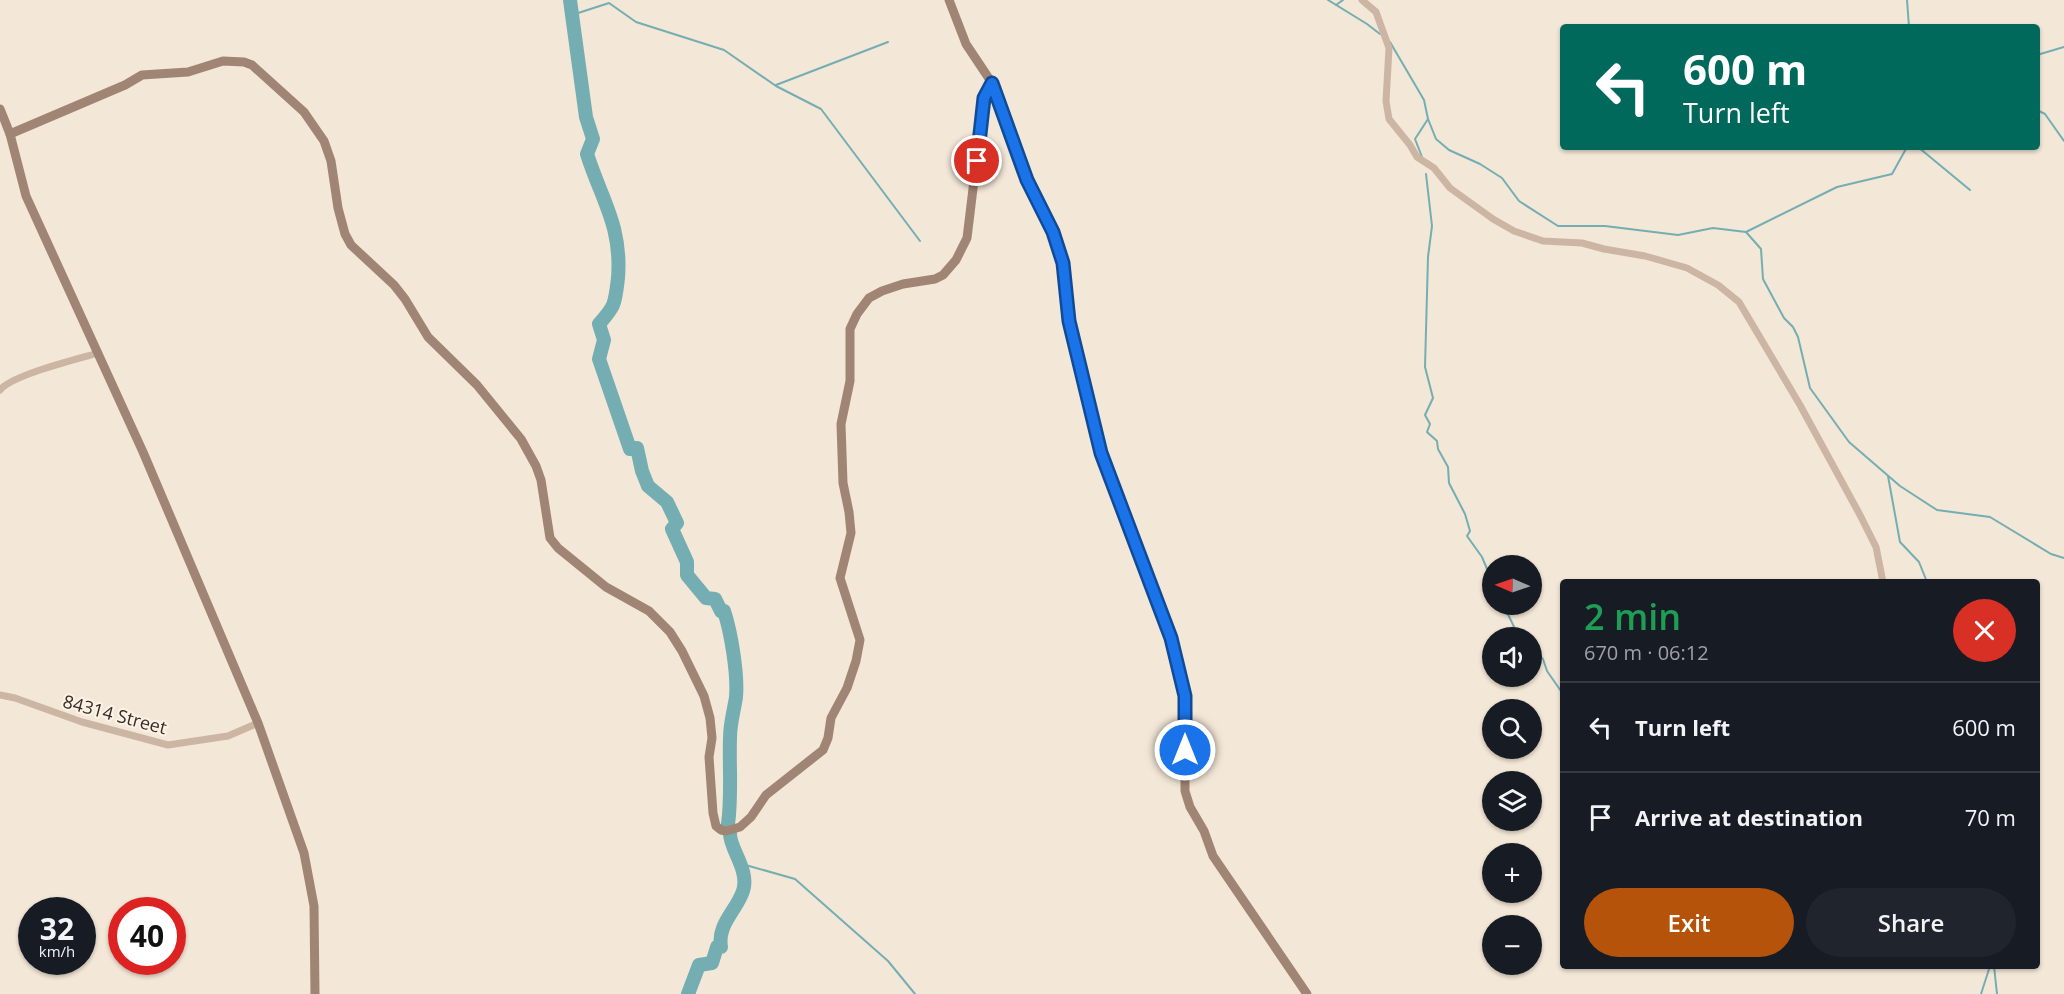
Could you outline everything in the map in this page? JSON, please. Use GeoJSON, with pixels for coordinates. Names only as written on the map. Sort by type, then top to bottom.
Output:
{"type":"FeatureCollection","features":[{"type":"Feature","properties":{"kind":"street"},"geometry":{"type":"LineString","coordinates":[[949,0],[966,44],[992,83],[1027,180],[1053,232],[1063,263],[1069,321],[1101,453],[1171,638],[1185,696],[1185,791],[1190,807],[1204,831],[1213,856],[1307,994]]}},
{"type":"Feature","properties":{"kind":"street"},"geometry":{"type":"LineString","coordinates":[[1362,0],[1376,12],[1389,48],[1386,101],[1389,119],[1417,157],[1434,168],[1449,188],[1514,231],[1543,241],[1582,243],[1645,256],[1694,271],[1725,289],[1738,302],[1747,314],[1860,515],[1876,547],[1882,579]]}},
{"type":"Feature","properties":{"kind":"street"},"geometry":{"type":"LineString","coordinates":[[10,134],[125,85],[142,75],[188,72],[223,61],[244,62],[252,65],[304,112],[324,141],[331,160],[338,208],[345,234],[351,245],[394,285],[428,337],[477,385],[520,439],[536,466],[541,480],[550,538],[558,548],[606,587],[649,611],[670,632],[682,651],[704,696],[710,718],[712,738],[709,757],[712,813],[716,826],[726,831],[740,827],[751,817],[766,795],[823,750],[831,718],[847,688],[856,662],[860,640],[858,627],[840,578],[851,533],[843,483],[841,424],[850,381],[850,329],[856,314],[869,298],[903,284],[935,279],[943,275],[956,260],[968,238],[984,98],[992,83]]}},
{"type":"Feature","properties":{"kind":"street"},"geometry":{"type":"LineString","coordinates":[[0,109],[10,134],[26,196],[143,452],[258,723],[304,853],[314,906],[315,994]]}},
{"type":"Feature","properties":{"kind":"street"},"geometry":{"type":"LineString","coordinates":[[0,390],[3,385],[22,377],[98,353]]}},
{"type":"Feature","properties":{"kind":"street","name":"84314 Street"},"geometry":{"type":"LineString","coordinates":[[0,695],[15,698],[82,722],[168,745],[228,736],[258,723]]}},
{"type":"Feature","properties":{"kind":"waterway"},"geometry":{"type":"LineString","coordinates":[[570,0],[586,117],[593,139],[587,154],[610,214],[617,243],[616,292],[610,310],[599,324],[604,340],[599,359],[630,449],[637,448],[648,486],[667,502],[677,523],[672,529],[687,562],[687,575],[706,598],[715,599],[721,611],[724,611],[727,620],[736,677],[736,697],[730,733],[728,824]]}},
{"type":"Feature","properties":{"kind":"waterway"},"geometry":{"type":"LineString","coordinates":[[1328,0],[1380,34]]}},
{"type":"Feature","properties":{"kind":"waterway"},"geometry":{"type":"LineString","coordinates":[[1336,5],[1343,0]]}},
{"type":"Feature","properties":{"kind":"waterway"},"geometry":{"type":"LineString","coordinates":[[1907,0],[1909,24]]}},
{"type":"Feature","properties":{"kind":"waterway"},"geometry":{"type":"LineString","coordinates":[[572,15],[609,3],[636,22],[724,50],[776,86],[821,109],[920,241]]}},
{"type":"Feature","properties":{"kind":"waterway"},"geometry":{"type":"LineString","coordinates":[[776,85],[888,42]]}},
{"type":"Feature","properties":{"kind":"waterway"},"geometry":{"type":"LineString","coordinates":[[1390,42],[1424,100],[1428,119],[1415,139],[1422,157]]}},
{"type":"Feature","properties":{"kind":"waterway"},"geometry":{"type":"LineString","coordinates":[[2040,54],[2064,47]]}},
{"type":"Feature","properties":{"kind":"waterway"},"geometry":{"type":"LineString","coordinates":[[2040,112],[2045,114],[2064,141]]}},
{"type":"Feature","properties":{"kind":"waterway"},"geometry":{"type":"LineString","coordinates":[[1428,119],[1436,139],[1449,150],[1480,164],[1502,178],[1519,201],[1558,226],[1605,226],[1678,235],[1713,228],[1746,232],[1761,249],[1763,279],[1784,318],[1793,327],[1798,337],[1810,388],[1849,442],[1900,486],[1937,510],[1990,517],[2051,554],[2064,558]]}},
{"type":"Feature","properties":{"kind":"waterway"},"geometry":{"type":"LineString","coordinates":[[1746,232],[1837,187],[1892,174],[1905,150]]}},
{"type":"Feature","properties":{"kind":"waterway"},"geometry":{"type":"LineString","coordinates":[[1922,150],[1970,190]]}},
{"type":"Feature","properties":{"kind":"waterway"},"geometry":{"type":"LineString","coordinates":[[1426,174],[1432,226],[1428,257],[1425,367],[1433,398],[1425,415],[1430,424],[1427,432],[1437,441],[1438,449],[1448,467],[1449,483],[1465,514],[1470,531],[1467,536],[1482,557]]}},
{"type":"Feature","properties":{"kind":"waterway"},"geometry":{"type":"LineString","coordinates":[[1888,476],[1900,542],[1919,562],[1926,579]]}},
{"type":"Feature","properties":{"kind":"waterway"},"geometry":{"type":"LineString","coordinates":[[1508,615],[1514,627]]}},
{"type":"Feature","properties":{"kind":"waterway"},"geometry":{"type":"LineString","coordinates":[[1542,658],[1547,671],[1560,690]]}},
{"type":"Feature","properties":{"kind":"waterway"},"geometry":{"type":"LineString","coordinates":[[688,994],[699,965],[712,963],[717,947],[721,947],[722,931],[743,891],[744,875],[730,833]]}},
{"type":"Feature","properties":{"kind":"waterway"},"geometry":{"type":"LineString","coordinates":[[742,864],[795,879],[888,961],[915,994]]}},
{"type":"Feature","properties":{"kind":"waterway"},"geometry":{"type":"LineString","coordinates":[[1981,994],[1989,969]]}},
{"type":"Feature","properties":{"kind":"waterway"},"geometry":{"type":"LineString","coordinates":[[1994,969],[1997,994]]}},
{"type":"Feature","properties":{"kind":"route"},"geometry":{"type":"LineString","coordinates":[[977,161],[984,98],[992,83],[1027,180],[1053,232],[1063,263],[1069,321],[1101,453],[1171,638],[1185,696],[1185,750]]}}]}
